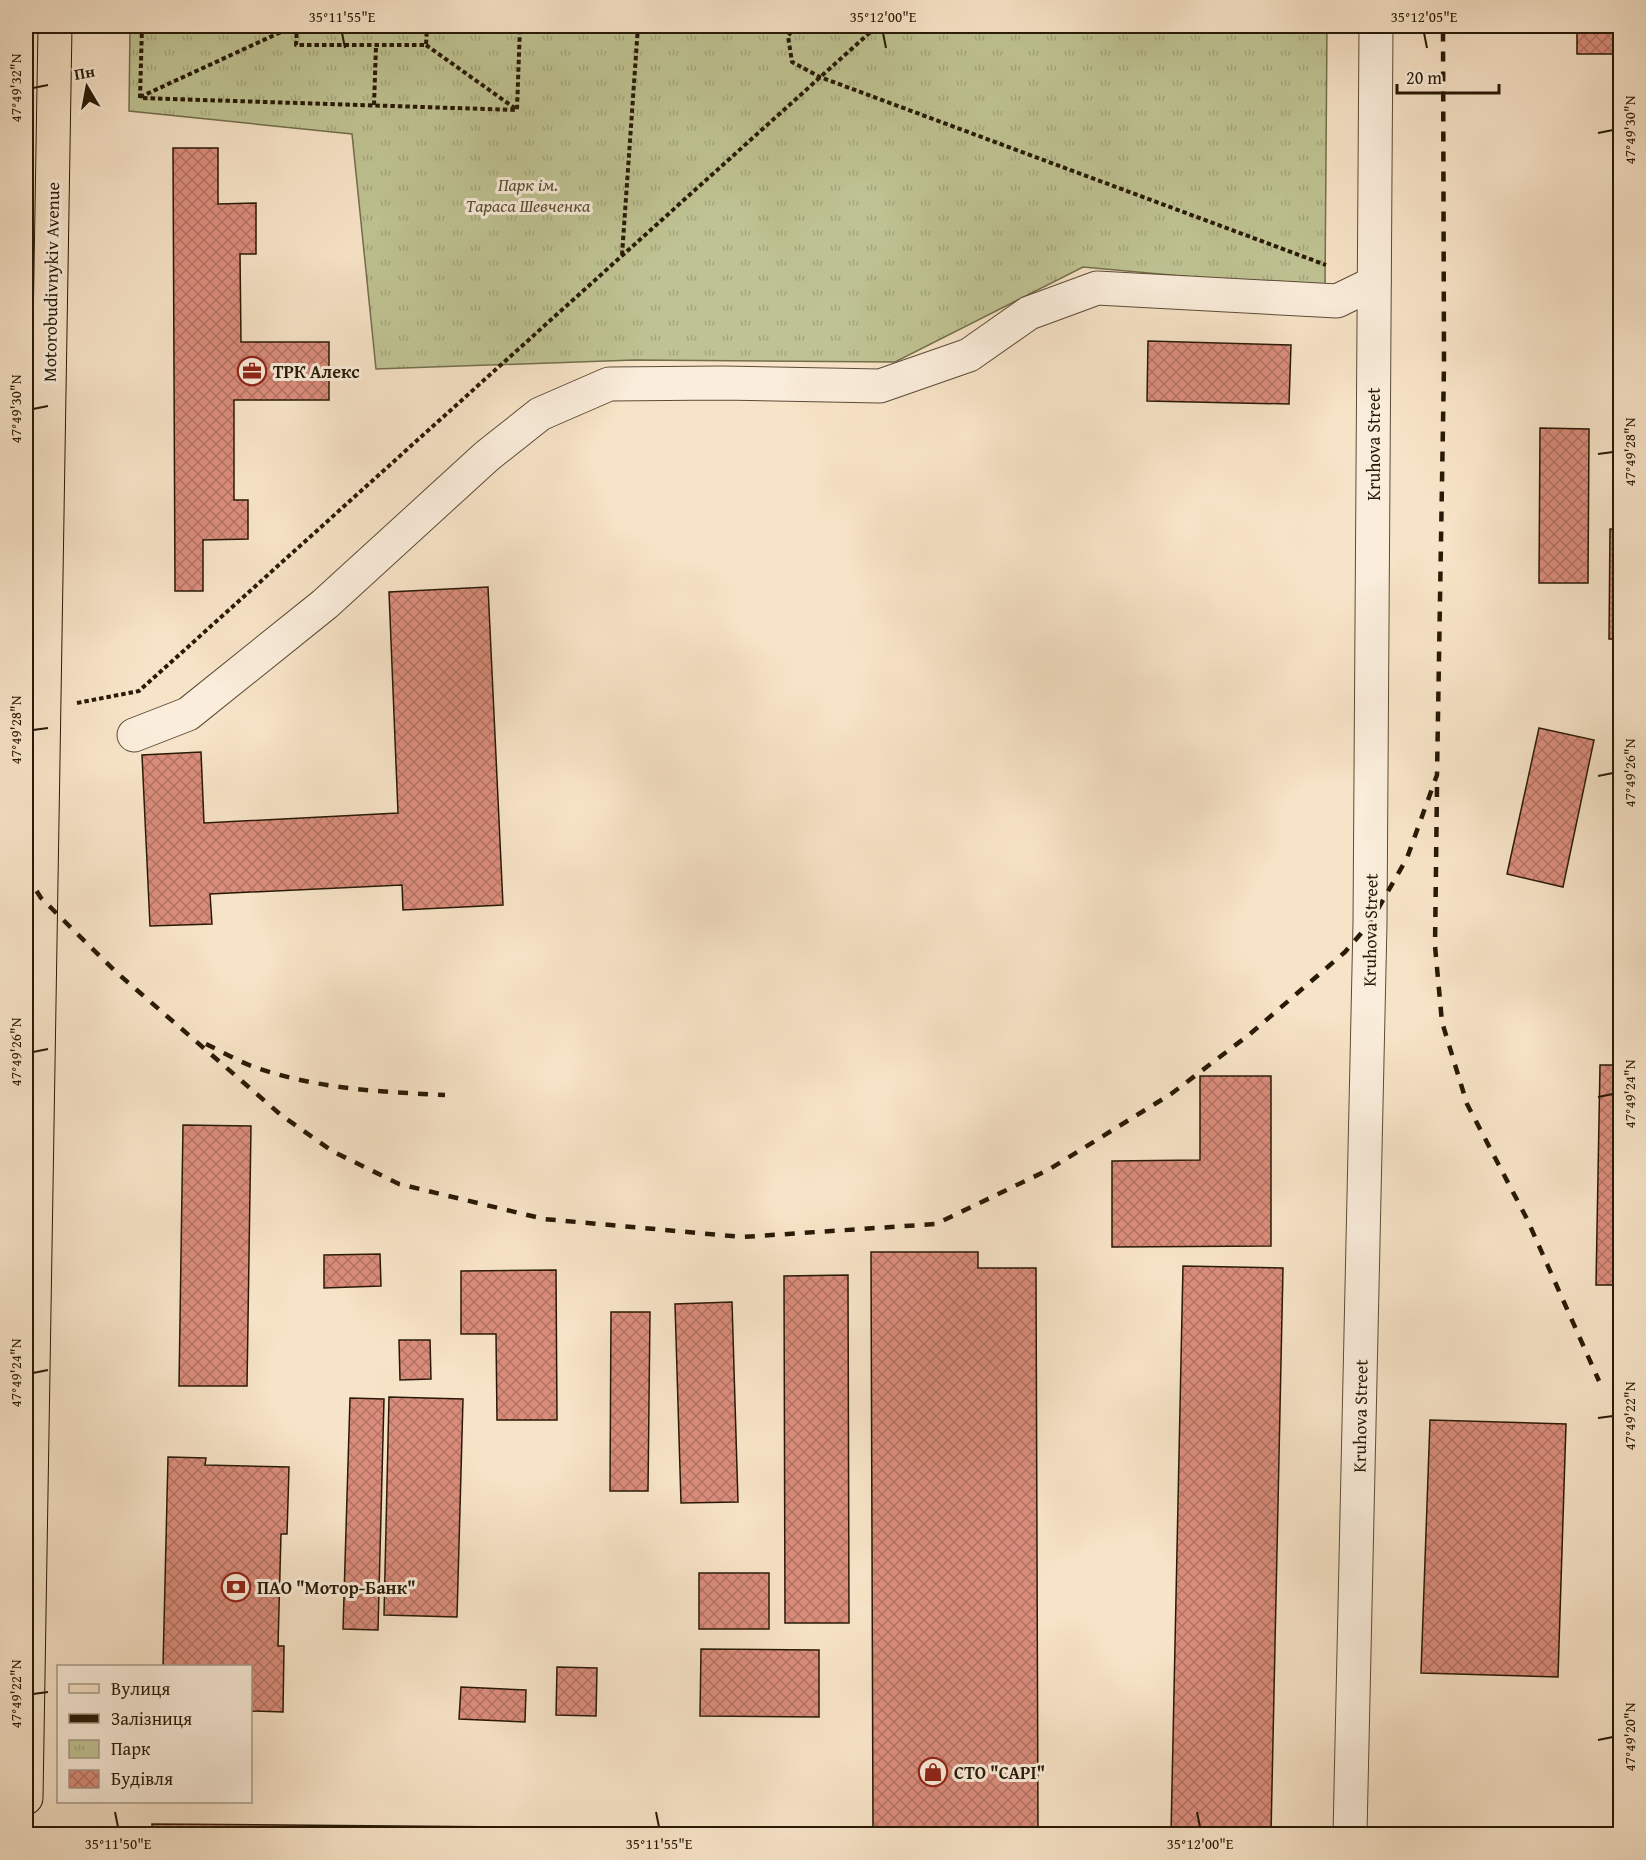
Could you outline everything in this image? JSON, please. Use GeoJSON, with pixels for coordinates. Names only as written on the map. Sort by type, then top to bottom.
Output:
{"type":"FeatureCollection","features":[{"type":"Feature","properties":{"kind":"main road","name":"Motorobudivnykiv Avenue"},"geometry":{"type":"LineString","coordinates":[[26,1798],[55,26]]}},
{"type":"Feature","properties":{"kind":"street","name":"Kruhova Street"},"geometry":{"type":"LineString","coordinates":[[1350,1834],[1370,935],[1376,26]]}},
{"type":"Feature","properties":{"kind":"street"},"geometry":{"type":"LineString","coordinates":[[134,735],[188,714],[325,604],[487,456],[540,414],[609,384],[722,383],[880,386],[969,355],[1029,313],[1097,288],[1337,301],[1374,283]]}},
{"type":"Feature","properties":{"kind":"path"},"geometry":{"type":"LineString","coordinates":[[140,98],[142,26]]}},
{"type":"Feature","properties":{"kind":"path"},"geometry":{"type":"LineString","coordinates":[[140,98],[296,26],[296,45],[426,45],[517,110]]}},
{"type":"Feature","properties":{"kind":"path"},"geometry":{"type":"LineString","coordinates":[[426,26],[426,45]]}},
{"type":"Feature","properties":{"kind":"path"},"geometry":{"type":"LineString","coordinates":[[517,110],[520,26]]}},
{"type":"Feature","properties":{"kind":"path"},"geometry":{"type":"LineString","coordinates":[[622,255],[638,26]]}},
{"type":"Feature","properties":{"kind":"path"},"geometry":{"type":"LineString","coordinates":[[796,26],[788,36],[792,62],[820,77],[1374,283]]}},
{"type":"Feature","properties":{"kind":"path"},"geometry":{"type":"LineString","coordinates":[[73,704],[139,691],[877,26]]}},
{"type":"Feature","properties":{"kind":"path"},"geometry":{"type":"LineString","coordinates":[[375,105],[376,46]]}},
{"type":"Feature","properties":{"kind":"path"},"geometry":{"type":"LineString","coordinates":[[140,98],[517,110]]}},
{"type":"Feature","properties":{"kind":"green space","name":"Парк ім. Тараса Шевченка"},"geometry":{"type":"Polygon","coordinates":[[[130,26],[1327,26],[1325,289],[1083,267],[895,362],[634,360],[376,369],[352,134],[129,111],[130,26]]]}},
{"type":"Feature","properties":{"kind":"building"},"geometry":{"type":"Polygon","coordinates":[[[1577,26],[1620,26],[1620,54],[1577,54],[1577,26]]]}},
{"type":"Feature","properties":{"kind":"building","name":"ТРК Алекс"},"geometry":{"type":"Polygon","coordinates":[[[173,148],[218,148],[218,204],[256,203],[256,254],[240,254],[241,342],[329,342],[329,400],[234,400],[234,500],[248,500],[248,539],[203,540],[203,591],[175,591],[173,148]]]}},
{"type":"Feature","properties":{"kind":"building"},"geometry":{"type":"Polygon","coordinates":[[[1148,341],[1291,345],[1289,404],[1147,401],[1148,341]]]}},
{"type":"Feature","properties":{"kind":"building"},"geometry":{"type":"Polygon","coordinates":[[[1540,428],[1589,429],[1588,583],[1539,583],[1540,428]]]}},
{"type":"Feature","properties":{"kind":"building"},"geometry":{"type":"Polygon","coordinates":[[[1610,529],[1620,530],[1620,639],[1609,639],[1610,529]]]}},
{"type":"Feature","properties":{"kind":"building"},"geometry":{"type":"Polygon","coordinates":[[[488,587],[503,905],[403,910],[402,885],[210,894],[212,924],[150,926],[142,755],[201,752],[204,823],[398,813],[389,592],[488,587]]]}},
{"type":"Feature","properties":{"kind":"building"},"geometry":{"type":"Polygon","coordinates":[[[1539,728],[1594,740],[1563,887],[1507,874],[1539,728]]]}},
{"type":"Feature","properties":{"kind":"building"},"geometry":{"type":"Polygon","coordinates":[[[1600,1065],[1620,1065],[1620,1285],[1596,1285],[1600,1065]]]}},
{"type":"Feature","properties":{"kind":"building"},"geometry":{"type":"Polygon","coordinates":[[[1200,1076],[1271,1076],[1271,1246],[1112,1247],[1112,1161],[1200,1160],[1200,1076]]]}},
{"type":"Feature","properties":{"kind":"building"},"geometry":{"type":"Polygon","coordinates":[[[183,1125],[251,1126],[247,1386],[179,1386],[183,1125]]]}},
{"type":"Feature","properties":{"kind":"building"},"geometry":{"type":"Polygon","coordinates":[[[871,1252],[978,1252],[978,1268],[1036,1268],[1038,1834],[873,1834],[871,1252]]]}},
{"type":"Feature","properties":{"kind":"building"},"geometry":{"type":"Polygon","coordinates":[[[380,1254],[381,1286],[324,1288],[324,1255],[380,1254]]]}},
{"type":"Feature","properties":{"kind":"building"},"geometry":{"type":"Polygon","coordinates":[[[1183,1266],[1283,1268],[1271,1834],[1171,1834],[1183,1266]]]}},
{"type":"Feature","properties":{"kind":"building"},"geometry":{"type":"Polygon","coordinates":[[[556,1270],[557,1420],[497,1420],[496,1334],[461,1334],[461,1271],[556,1270]]]}},
{"type":"Feature","properties":{"kind":"building"},"geometry":{"type":"Polygon","coordinates":[[[848,1275],[849,1623],[785,1623],[784,1276],[848,1275]]]}},
{"type":"Feature","properties":{"kind":"building"},"geometry":{"type":"Polygon","coordinates":[[[732,1302],[738,1502],[681,1503],[675,1304],[732,1302]]]}},
{"type":"Feature","properties":{"kind":"building"},"geometry":{"type":"Polygon","coordinates":[[[611,1312],[650,1312],[648,1491],[610,1491],[611,1312]]]}},
{"type":"Feature","properties":{"kind":"building"},"geometry":{"type":"Polygon","coordinates":[[[399,1340],[430,1340],[431,1379],[400,1380],[399,1340]]]}},
{"type":"Feature","properties":{"kind":"building"},"geometry":{"type":"Polygon","coordinates":[[[389,1397],[463,1399],[457,1617],[384,1615],[389,1397]]]}},
{"type":"Feature","properties":{"kind":"building"},"geometry":{"type":"Polygon","coordinates":[[[350,1398],[384,1399],[378,1630],[343,1629],[350,1398]]]}},
{"type":"Feature","properties":{"kind":"building"},"geometry":{"type":"Polygon","coordinates":[[[1430,1420],[1566,1424],[1558,1677],[1421,1673],[1430,1420]]]}},
{"type":"Feature","properties":{"kind":"building"},"geometry":{"type":"Polygon","coordinates":[[[168,1457],[206,1458],[205,1465],[289,1467],[287,1534],[281,1534],[278,1646],[284,1646],[283,1712],[252,1711],[252,1665],[163,1665],[168,1457]]]}},
{"type":"Feature","properties":{"kind":"building"},"geometry":{"type":"Polygon","coordinates":[[[699,1573],[769,1573],[769,1629],[699,1629],[699,1573]]]}},
{"type":"Feature","properties":{"kind":"building"},"geometry":{"type":"Polygon","coordinates":[[[701,1649],[819,1650],[819,1717],[700,1716],[701,1649]]]}},
{"type":"Feature","properties":{"kind":"building"},"geometry":{"type":"Polygon","coordinates":[[[557,1667],[597,1668],[596,1716],[556,1715],[557,1667]]]}},
{"type":"Feature","properties":{"kind":"building"},"geometry":{"type":"Polygon","coordinates":[[[461,1687],[526,1690],[525,1722],[459,1719],[461,1687]]]}},
{"type":"Feature","properties":{"kind":"building"},"geometry":{"type":"Polygon","coordinates":[[[152,1824],[633,1828],[633,1834],[152,1834],[152,1824]]]}},
{"type":"Feature","properties":{"kind":"railway"},"geometry":{"type":"LineString","coordinates":[[26,874],[41,898],[116,972],[281,1115],[332,1151],[399,1184],[544,1219],[742,1237],[936,1224],[1048,1170],[1171,1094],[1250,1034],[1345,952],[1370,923],[1407,858],[1437,775],[1444,365],[1443,26]]}},
{"type":"Feature","properties":{"kind":"railway"},"geometry":{"type":"LineString","coordinates":[[1437,787],[1435,946],[1442,1022],[1467,1104],[1527,1219],[1599,1381]]}},
{"type":"Feature","properties":{"kind":"railway"},"geometry":{"type":"LineString","coordinates":[[206,1044],[253,1067],[305,1081],[375,1091],[445,1095]]}},
{"type":"Feature","properties":{"kind":"place","name":"ТРК Алекс"},"geometry":{"type":"Point","coordinates":[252,371]}},
{"type":"Feature","properties":{"kind":"place","name":"ПАО \"Мотор-Банк\""},"geometry":{"type":"Point","coordinates":[236,1587]}},
{"type":"Feature","properties":{"kind":"place","name":"СТО \"CAPI\""},"geometry":{"type":"Point","coordinates":[933,1772]}}]}
